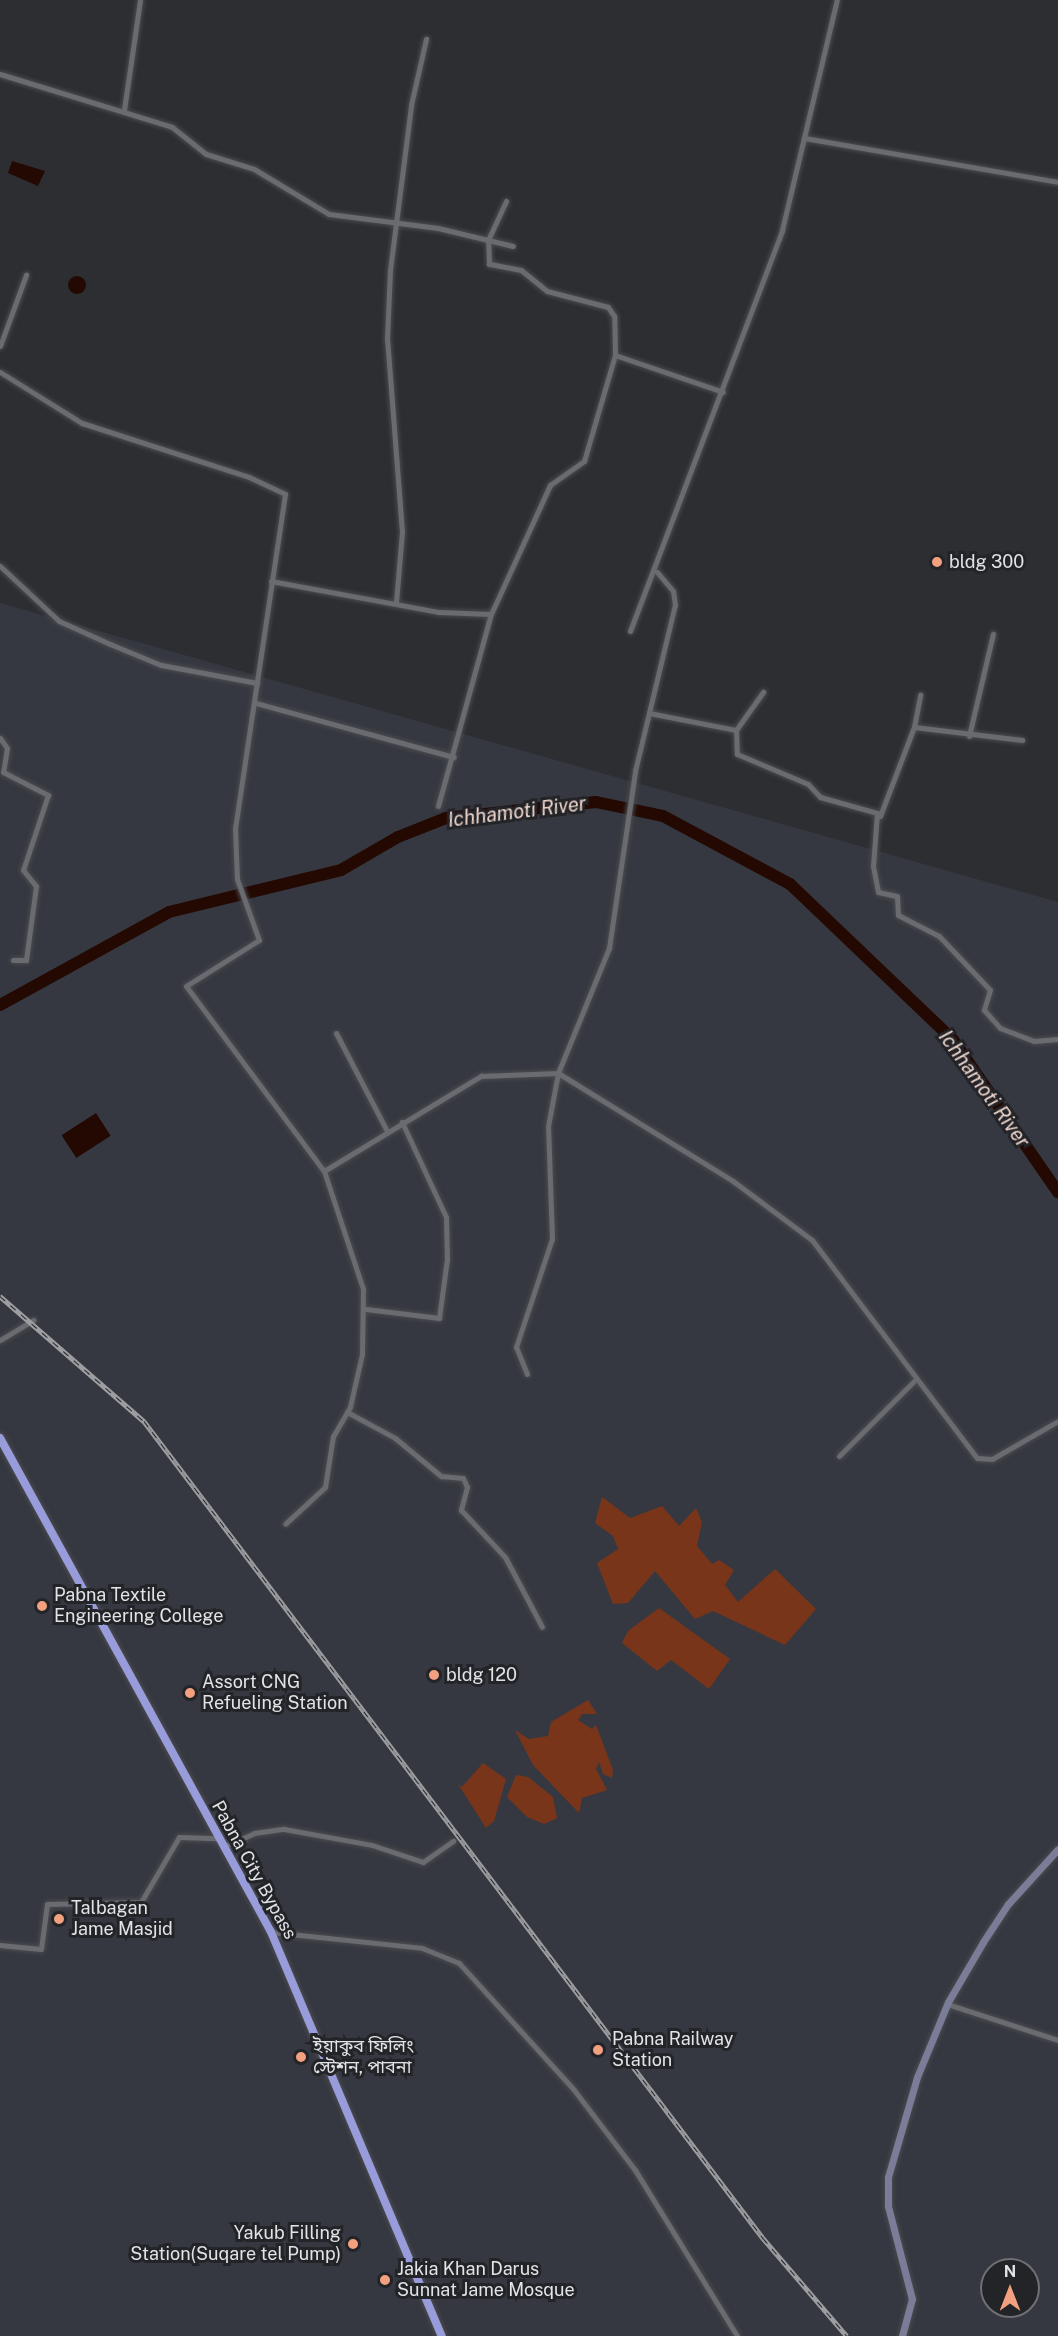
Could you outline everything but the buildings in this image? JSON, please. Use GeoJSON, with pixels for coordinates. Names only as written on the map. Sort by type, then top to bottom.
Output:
{"type":"FeatureCollection","features":[{"type":"Feature","properties":{"kind":"highway","name":"Pabna City Bypass"},"geometry":{"type":"LineString","coordinates":[[0,1438],[217,1838],[271,1932],[442,2336]]}},
{"type":"Feature","properties":{"kind":"main road"},"geometry":{"type":"LineString","coordinates":[[902,2336],[912,2299],[888,2206],[888,2177],[917,2077],[947,2004],[1008,1904],[1058,1849]]}},
{"type":"Feature","properties":{"kind":"street"},"geometry":{"type":"LineString","coordinates":[[124,110],[140,0]]}},
{"type":"Feature","properties":{"kind":"street"},"geometry":{"type":"LineString","coordinates":[[630,631],[657,572],[782,230],[837,0]]}},
{"type":"Feature","properties":{"kind":"street"},"geometry":{"type":"LineString","coordinates":[[396,602],[402,532],[387,339],[411,105],[426,39]]}},
{"type":"Feature","properties":{"kind":"street"},"geometry":{"type":"LineString","coordinates":[[0,74],[76,100],[124,110],[172,127],[206,154],[270,177],[319,210],[513,246]]}},
{"type":"Feature","properties":{"kind":"street"},"geometry":{"type":"LineString","coordinates":[[804,138],[1058,182]]}},
{"type":"Feature","properties":{"kind":"street"},"geometry":{"type":"LineString","coordinates":[[438,806],[454,757],[491,614],[550,485],[584,461],[615,356],[612,311],[547,291],[521,270],[491,266],[488,240],[506,201]]}},
{"type":"Feature","properties":{"kind":"street"},"geometry":{"type":"LineString","coordinates":[[0,346],[26,275]]}},
{"type":"Feature","properties":{"kind":"street"},"geometry":{"type":"LineString","coordinates":[[615,356],[723,392]]}},
{"type":"Feature","properties":{"kind":"street"},"geometry":{"type":"LineString","coordinates":[[0,372],[82,423],[284,492],[256,703],[235,828],[237,879],[248,915],[259,940],[186,986],[324,1171],[366,1309],[362,1354],[347,1412],[335,1430],[325,1487],[307,1509],[285,1524]]}},
{"type":"Feature","properties":{"kind":"street"},"geometry":{"type":"LineString","coordinates":[[0,566],[59,621],[161,665],[257,683]]}},
{"type":"Feature","properties":{"kind":"street"},"geometry":{"type":"LineString","coordinates":[[527,1374],[516,1347],[552,1239],[548,1126],[558,1073],[609,948],[628,833],[631,793],[675,605],[673,591],[657,572]]}},
{"type":"Feature","properties":{"kind":"street"},"geometry":{"type":"LineString","coordinates":[[271,581],[396,602],[439,612],[491,614]]}},
{"type":"Feature","properties":{"kind":"street"},"geometry":{"type":"LineString","coordinates":[[969,736],[993,634]]}},
{"type":"Feature","properties":{"kind":"street"},"geometry":{"type":"LineString","coordinates":[[763,692],[736,730],[737,754],[808,784],[820,797],[880,816]]}},
{"type":"Feature","properties":{"kind":"street"},"geometry":{"type":"LineString","coordinates":[[920,695],[914,728],[880,816],[873,866],[878,892],[897,896],[898,915],[939,936],[990,990],[984,1010],[1000,1028],[1034,1041],[1058,1039]]}},
{"type":"Feature","properties":{"kind":"street"},"geometry":{"type":"LineString","coordinates":[[256,703],[454,757]]}},
{"type":"Feature","properties":{"kind":"street"},"geometry":{"type":"LineString","coordinates":[[649,713],[736,730]]}},
{"type":"Feature","properties":{"kind":"street"},"geometry":{"type":"LineString","coordinates":[[914,728],[969,736],[1022,740]]}},
{"type":"Feature","properties":{"kind":"street"},"geometry":{"type":"LineString","coordinates":[[0,738],[6,743],[3,771],[48,795],[23,870],[36,886],[26,960],[13,960]]}},
{"type":"Feature","properties":{"kind":"street"},"geometry":{"type":"LineString","coordinates":[[336,1033],[387,1131]]}},
{"type":"Feature","properties":{"kind":"street"},"geometry":{"type":"LineString","coordinates":[[324,1171],[481,1076],[558,1073],[733,1180],[812,1240],[914,1381],[977,1458],[992,1459],[1058,1421]]}},
{"type":"Feature","properties":{"kind":"street"},"geometry":{"type":"LineString","coordinates":[[366,1309],[439,1318],[447,1258],[446,1217],[402,1122]]}},
{"type":"Feature","properties":{"kind":"street"},"geometry":{"type":"LineString","coordinates":[[0,1340],[33,1320]]}},
{"type":"Feature","properties":{"kind":"street"},"geometry":{"type":"LineString","coordinates":[[839,1456],[914,1381]]}},
{"type":"Feature","properties":{"kind":"street"},"geometry":{"type":"LineString","coordinates":[[347,1412],[395,1438],[441,1476],[463,1478],[467,1487],[461,1510],[505,1557],[542,1627]]}},
{"type":"Feature","properties":{"kind":"street"},"geometry":{"type":"LineString","coordinates":[[223,1847],[254,1833],[284,1829],[334,1837],[423,1862],[453,1841]]}},
{"type":"Feature","properties":{"kind":"street"},"geometry":{"type":"LineString","coordinates":[[0,1945],[40,1950],[47,1904],[141,1902],[179,1837],[217,1838]]}},
{"type":"Feature","properties":{"kind":"street"},"geometry":{"type":"LineString","coordinates":[[271,1932],[422,1948],[459,1963],[574,2090],[634,2170],[737,2336]]}},
{"type":"Feature","properties":{"kind":"street"},"geometry":{"type":"LineString","coordinates":[[947,2004],[1058,2040]]}},
{"type":"Feature","properties":{"kind":"shaded area"},"geometry":{"type":"Polygon","coordinates":[[[12,161],[45,171],[38,186],[8,173],[12,161]]]}},
{"type":"Feature","properties":{"kind":"shaded area"},"geometry":{"type":"Polygon","coordinates":[[[73,276],[81,276],[86,281],[84,292],[73,294],[68,289],[68,281],[73,276]]]}},
{"type":"Feature","properties":{"kind":"shaded area"},"geometry":{"type":"Polygon","coordinates":[[[0,603],[1058,902],[1058,2336],[0,2336],[0,603]]]}},
{"type":"Feature","properties":{"kind":"shaded area"},"geometry":{"type":"Polygon","coordinates":[[[96,1113],[111,1136],[76,1158],[62,1135],[96,1113]]]}},
{"type":"Feature","properties":{"kind":"shaded area"},"geometry":{"type":"Polygon","coordinates":[[[602,1497],[630,1518],[662,1506],[679,1526],[696,1508],[702,1522],[697,1546],[712,1564],[719,1560],[734,1570],[725,1585],[738,1602],[775,1569],[816,1609],[785,1645],[713,1611],[695,1619],[655,1571],[628,1603],[613,1604],[597,1563],[618,1549],[613,1536],[595,1523],[602,1497]]]}},
{"type":"Feature","properties":{"kind":"shaded area"},"geometry":{"type":"Polygon","coordinates":[[[659,1608],[730,1659],[709,1689],[671,1660],[657,1671],[622,1643],[628,1631],[659,1608]]]}},
{"type":"Feature","properties":{"kind":"shaded area"},"geometry":{"type":"Polygon","coordinates":[[[588,1700],[597,1714],[582,1714],[578,1720],[592,1729],[596,1725],[613,1770],[612,1778],[603,1774],[599,1762],[596,1769],[607,1790],[582,1798],[579,1813],[533,1765],[515,1730],[529,1739],[548,1736],[551,1722],[588,1700]]]}},
{"type":"Feature","properties":{"kind":"shaded area"},"geometry":{"type":"Polygon","coordinates":[[[483,1763],[506,1779],[494,1821],[486,1828],[458,1784],[462,1787],[483,1763]]]}},
{"type":"Feature","properties":{"kind":"shaded area"},"geometry":{"type":"Polygon","coordinates":[[[516,1775],[528,1777],[553,1797],[557,1818],[544,1824],[527,1817],[507,1797],[516,1775]]]}},
{"type":"Feature","properties":{"kind":"waterway","name":"Ichhamoti River"},"geometry":{"type":"LineString","coordinates":[[0,1005],[169,912],[341,870],[398,837],[446,818],[596,802],[663,816],[790,884],[953,1040],[1058,1192]]}},
{"type":"Feature","properties":{"kind":"railway"},"geometry":{"type":"LineString","coordinates":[[0,1296],[144,1421],[763,2238],[847,2336]]}},
{"type":"Feature","properties":{"kind":"place","name":"bldg 300"},"geometry":{"type":"Point","coordinates":[937,562]}},
{"type":"Feature","properties":{"kind":"place","name":"Pabna Textile Engineering College"},"geometry":{"type":"Point","coordinates":[42,1606]}},
{"type":"Feature","properties":{"kind":"place","name":"bldg 120"},"geometry":{"type":"Point","coordinates":[434,1675]}},
{"type":"Feature","properties":{"kind":"place","name":"Assort CNG Refueling Station"},"geometry":{"type":"Point","coordinates":[190,1693]}},
{"type":"Feature","properties":{"kind":"place","name":"Talbagan Jame Masjid"},"geometry":{"type":"Point","coordinates":[59,1919]}},
{"type":"Feature","properties":{"kind":"place","name":"Pabna Railway Station"},"geometry":{"type":"Point","coordinates":[598,2050]}},
{"type":"Feature","properties":{"kind":"place","name":"ইয়াকুব ফিলিং স্টেশন, পাবনা"},"geometry":{"type":"Point","coordinates":[301,2057]}},
{"type":"Feature","properties":{"kind":"place","name":"Yakub Filling Station(Suqare tel Pump)"},"geometry":{"type":"Point","coordinates":[353,2244]}},
{"type":"Feature","properties":{"kind":"place","name":"Jakia Khan Darus Sunnat Jame Mosque"},"geometry":{"type":"Point","coordinates":[385,2280]}}]}
